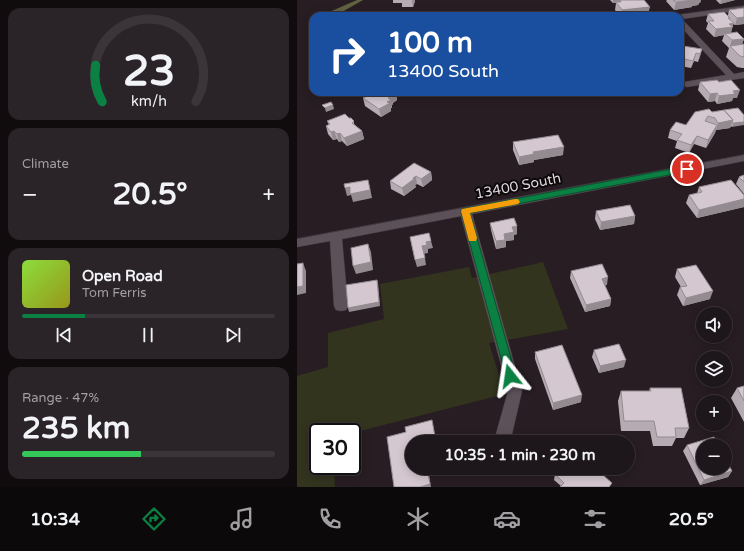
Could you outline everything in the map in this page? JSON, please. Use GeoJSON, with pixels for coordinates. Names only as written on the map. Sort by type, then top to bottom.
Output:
{"type":"FeatureCollection","features":[{"type":"Feature","properties":{"kind":"street"},"geometry":{"type":"LineString","coordinates":[[684,16],[744,8]]}},
{"type":"Feature","properties":{"kind":"street"},"geometry":{"type":"LineString","coordinates":[[684,25],[732,76]]}},
{"type":"Feature","properties":{"kind":"street"},"geometry":{"type":"LineString","coordinates":[[687,84],[744,75]]}},
{"type":"Feature","properties":{"kind":"street","name":"13400 South"},"geometry":{"type":"LineString","coordinates":[[297,243],[744,158]]}},
{"type":"Feature","properties":{"kind":"street"},"geometry":{"type":"LineString","coordinates":[[465,211],[515,391],[504,434]]}},
{"type":"Feature","properties":{"kind":"street"},"geometry":{"type":"LineString","coordinates":[[336,236],[341,306]]}},
{"type":"Feature","properties":{"kind":"shaded area"},"geometry":{"type":"Polygon","coordinates":[[[357,0],[363,0],[342,12],[329,12],[357,0]]]}},
{"type":"Feature","properties":{"kind":"shaded area"},"geometry":{"type":"Polygon","coordinates":[[[543,262],[568,329],[489,343],[505,394],[361,431],[361,423],[309,423],[309,475],[334,475],[335,487],[297,487],[297,376],[328,367],[328,333],[384,319],[380,284],[469,267],[472,278],[543,262]]]}},
{"type":"Feature","properties":{"kind":"building"},"geometry":{"type":"Polygon","coordinates":[[[620,0],[644,0],[650,7],[622,10],[616,2],[621,2],[620,0]]]}},
{"type":"Feature","properties":{"kind":"building"},"geometry":{"type":"Polygon","coordinates":[[[673,0],[694,0],[676,2],[673,0]]]}},
{"type":"Feature","properties":{"kind":"building"},"geometry":{"type":"Polygon","coordinates":[[[744,8],[744,17],[737,18],[729,10],[744,8]]]}},
{"type":"Feature","properties":{"kind":"building"},"geometry":{"type":"Polygon","coordinates":[[[724,12],[734,23],[729,24],[733,27],[716,29],[708,21],[714,21],[708,14],[724,12]]]}},
{"type":"Feature","properties":{"kind":"building"},"geometry":{"type":"Polygon","coordinates":[[[737,32],[744,39],[732,40],[725,34],[737,32]]]}},
{"type":"Feature","properties":{"kind":"building"},"geometry":{"type":"Polygon","coordinates":[[[744,44],[744,57],[740,56],[730,46],[744,44]]]}},
{"type":"Feature","properties":{"kind":"building"},"geometry":{"type":"Polygon","coordinates":[[[684,46],[702,49],[700,54],[696,53],[693,61],[684,59],[684,46]]]}},
{"type":"Feature","properties":{"kind":"building"},"geometry":{"type":"Polygon","coordinates":[[[717,80],[719,82],[731,80],[740,90],[733,91],[735,94],[719,96],[717,93],[710,94],[700,82],[717,80]]]}},
{"type":"Feature","properties":{"kind":"building"},"geometry":{"type":"Polygon","coordinates":[[[368,96],[391,96],[388,98],[391,100],[387,102],[390,103],[379,109],[363,98],[368,96]]]}},
{"type":"Feature","properties":{"kind":"building"},"geometry":{"type":"Polygon","coordinates":[[[331,102],[333,105],[325,108],[322,105],[331,102]]]}},
{"type":"Feature","properties":{"kind":"building"},"geometry":{"type":"Polygon","coordinates":[[[738,108],[744,115],[744,122],[733,123],[733,120],[724,110],[738,108]]]}},
{"type":"Feature","properties":{"kind":"building"},"geometry":{"type":"Polygon","coordinates":[[[709,109],[712,112],[724,110],[733,120],[718,123],[715,118],[708,116],[705,121],[717,125],[708,140],[697,136],[691,145],[677,140],[682,134],[670,130],[676,122],[686,125],[695,112],[709,109]]]}},
{"type":"Feature","properties":{"kind":"building"},"geometry":{"type":"Polygon","coordinates":[[[345,114],[354,121],[352,123],[362,131],[344,138],[340,133],[337,134],[334,131],[331,132],[326,126],[330,124],[327,121],[345,114]]]}},
{"type":"Feature","properties":{"kind":"building"},"geometry":{"type":"Polygon","coordinates":[[[558,135],[564,147],[533,152],[534,154],[519,157],[513,142],[558,135]]]}},
{"type":"Feature","properties":{"kind":"building"},"geometry":{"type":"Polygon","coordinates":[[[414,163],[431,172],[421,179],[416,176],[402,188],[390,181],[414,163]]]}},
{"type":"Feature","properties":{"kind":"building"},"geometry":{"type":"Polygon","coordinates":[[[744,175],[744,182],[739,177],[744,175]]]}},
{"type":"Feature","properties":{"kind":"building"},"geometry":{"type":"Polygon","coordinates":[[[368,180],[370,190],[350,194],[350,187],[345,188],[344,184],[368,180]]]}},
{"type":"Feature","properties":{"kind":"building"},"geometry":{"type":"Polygon","coordinates":[[[731,180],[744,195],[744,199],[699,210],[689,195],[702,192],[699,187],[731,180]]]}},
{"type":"Feature","properties":{"kind":"building"},"geometry":{"type":"Polygon","coordinates":[[[630,205],[635,216],[601,222],[596,211],[630,205]]]}},
{"type":"Feature","properties":{"kind":"building"},"geometry":{"type":"Polygon","coordinates":[[[514,218],[517,226],[512,227],[514,232],[504,234],[505,240],[496,241],[490,223],[514,218]]]}},
{"type":"Feature","properties":{"kind":"building"},"geometry":{"type":"Polygon","coordinates":[[[429,233],[431,241],[426,242],[427,245],[422,246],[425,258],[415,260],[410,237],[429,233]]]}},
{"type":"Feature","properties":{"kind":"building"},"geometry":{"type":"Polygon","coordinates":[[[368,244],[371,262],[353,266],[351,248],[368,244]]]}},
{"type":"Feature","properties":{"kind":"building"},"geometry":{"type":"Polygon","coordinates":[[[303,263],[303,286],[297,287],[297,264],[303,263]]]}},
{"type":"Feature","properties":{"kind":"building"},"geometry":{"type":"Polygon","coordinates":[[[602,264],[608,277],[602,279],[611,299],[586,305],[571,271],[602,264]]]}},
{"type":"Feature","properties":{"kind":"building"},"geometry":{"type":"Polygon","coordinates":[[[696,265],[713,291],[686,298],[680,287],[687,286],[677,269],[696,265]]]}},
{"type":"Feature","properties":{"kind":"building"},"geometry":{"type":"Polygon","coordinates":[[[377,280],[379,302],[348,308],[346,285],[377,280]]]}},
{"type":"Feature","properties":{"kind":"building"},"geometry":{"type":"Polygon","coordinates":[[[619,344],[626,360],[600,366],[594,350],[619,344]]]}},
{"type":"Feature","properties":{"kind":"building"},"geometry":{"type":"Polygon","coordinates":[[[562,345],[582,395],[553,403],[535,352],[562,345]]]}},
{"type":"Feature","properties":{"kind":"building"},"geometry":{"type":"Polygon","coordinates":[[[744,386],[744,401],[737,388],[744,386]]]}},
{"type":"Feature","properties":{"kind":"building"},"geometry":{"type":"Polygon","coordinates":[[[650,388],[681,388],[689,428],[675,428],[676,437],[657,437],[654,421],[624,421],[621,391],[651,391],[650,388]]]}},
{"type":"Feature","properties":{"kind":"building"},"geometry":{"type":"Polygon","coordinates":[[[432,420],[435,435],[405,435],[405,475],[428,475],[430,484],[420,487],[394,487],[387,437],[406,432],[405,427],[432,420]]]}},
{"type":"Feature","properties":{"kind":"building"},"geometry":{"type":"Polygon","coordinates":[[[696,442],[696,464],[687,445],[696,442]]]}},
{"type":"Feature","properties":{"kind":"building"},"geometry":{"type":"Polygon","coordinates":[[[556,475],[603,475],[612,483],[609,487],[560,487],[564,483],[556,475]]]}},
{"type":"Feature","properties":{"kind":"building"},"geometry":{"type":"Polygon","coordinates":[[[702,475],[720,475],[704,480],[702,475]]]}},
{"type":"Feature","properties":{"kind":"slow traffic"},"geometry":{"type":"LineString","coordinates":[[472,238],[465,211],[515,202]]}},
{"type":"Feature","properties":{"kind":"route"},"geometry":{"type":"LineString","coordinates":[[510,376],[465,211],[687,169]]}}]}
